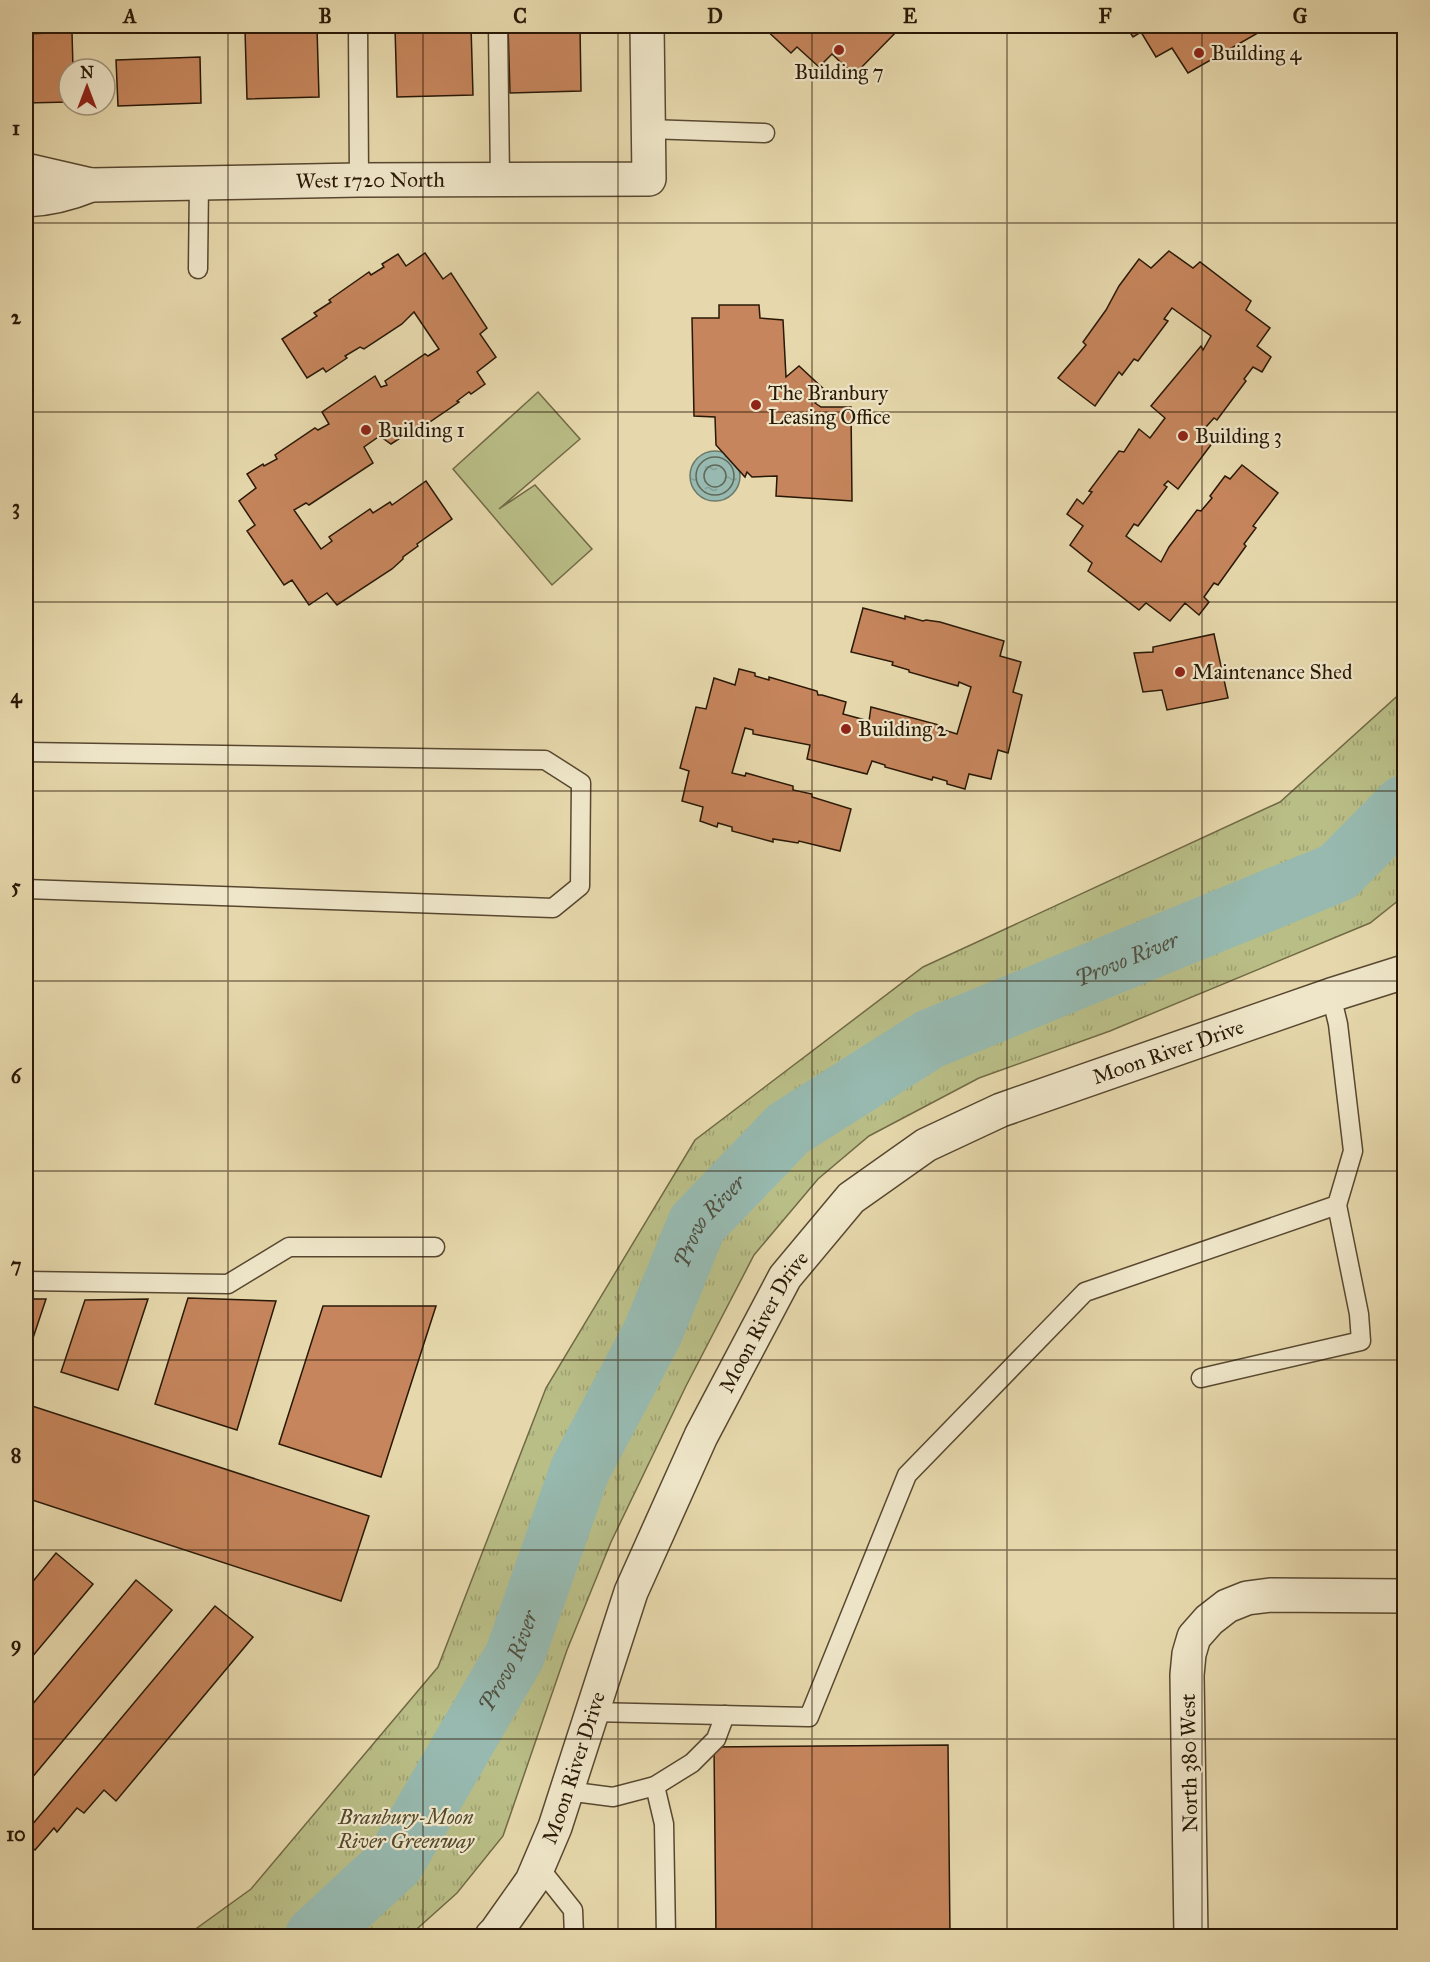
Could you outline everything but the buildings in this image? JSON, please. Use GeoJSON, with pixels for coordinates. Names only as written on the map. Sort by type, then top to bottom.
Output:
{"type":"FeatureCollection","features":[{"type":"Feature","properties":{"kind":"street"},"geometry":{"type":"LineString","coordinates":[[647,26],[648,129]]}},
{"type":"Feature","properties":{"kind":"street","name":"West 1720 North"},"geometry":{"type":"LineString","coordinates":[[26,170],[91,185],[359,180],[649,179],[648,129]]}},
{"type":"Feature","properties":{"kind":"street","name":"West 1720 North"},"geometry":{"type":"LineString","coordinates":[[26,200],[42,200],[65,195],[91,185]]}},
{"type":"Feature","properties":{"kind":"street","name":"Moon River Drive"},"geometry":{"type":"LineString","coordinates":[[492,1936],[532,1881],[555,1827],[631,1592],[701,1436],[785,1277],[851,1198],[926,1145],[1001,1110],[1331,995],[1404,972]]}},
{"type":"Feature","properties":{"kind":"street","name":"North 380 West"},"geometry":{"type":"LineString","coordinates":[[1191,1936],[1187,1675],[1189,1654],[1194,1637],[1209,1620],[1227,1606],[1247,1598],[1270,1595],[1404,1596]]}},
{"type":"Feature","properties":{"kind":"lane"},"geometry":{"type":"LineString","coordinates":[[358,26],[359,180]]}},
{"type":"Feature","properties":{"kind":"lane"},"geometry":{"type":"LineString","coordinates":[[498,26],[500,180]]}},
{"type":"Feature","properties":{"kind":"lane"},"geometry":{"type":"LineString","coordinates":[[648,129],[765,133]]}},
{"type":"Feature","properties":{"kind":"lane"},"geometry":{"type":"LineString","coordinates":[[198,269],[199,183]]}},
{"type":"Feature","properties":{"kind":"lane"},"geometry":{"type":"LineString","coordinates":[[26,752],[545,760],[581,783],[580,886],[553,908],[26,889]]}},
{"type":"Feature","properties":{"kind":"lane"},"geometry":{"type":"LineString","coordinates":[[1201,1378],[1361,1341],[1359,1314],[1337,1205],[1353,1151],[1338,1024],[1331,995]]}},
{"type":"Feature","properties":{"kind":"lane"},"geometry":{"type":"LineString","coordinates":[[592,1712],[809,1718],[907,1475],[1085,1292],[1337,1205]]}},
{"type":"Feature","properties":{"kind":"lane"},"geometry":{"type":"LineString","coordinates":[[26,1281],[228,1284],[289,1247],[435,1247]]}},
{"type":"Feature","properties":{"kind":"lane"},"geometry":{"type":"LineString","coordinates":[[567,1791],[613,1797],[655,1786],[692,1763],[716,1739],[725,1715]]}},
{"type":"Feature","properties":{"kind":"lane"},"geometry":{"type":"LineString","coordinates":[[655,1786],[664,1824],[666,1936]]}},
{"type":"Feature","properties":{"kind":"lane"},"geometry":{"type":"LineString","coordinates":[[538,1866],[573,1910],[574,1936]]}},
{"type":"Feature","properties":{"kind":"green space"},"geometry":{"type":"Polygon","coordinates":[[[538,392],[580,439],[499,509],[535,485],[592,549],[552,585],[453,469],[538,392]]]}},
{"type":"Feature","properties":{"kind":"green space","name":"Branbury-Moon River Greenway"},"geometry":{"type":"Polygon","coordinates":[[[1404,690],[1404,896],[1370,923],[1110,1031],[979,1078],[869,1136],[818,1179],[754,1255],[686,1386],[611,1542],[567,1650],[503,1836],[457,1893],[409,1936],[186,1936],[251,1889],[438,1667],[546,1388],[695,1140],[923,967],[1280,802],[1404,690]]]}},
{"type":"Feature","properties":{"kind":"water"},"geometry":{"type":"Polygon","coordinates":[[[715,451],[729,455],[736,462],[740,476],[736,490],[729,497],[715,501],[701,497],[694,490],[690,476],[694,462],[701,455],[715,451]]]}},
{"type":"Feature","properties":{"kind":"waterway","name":"Provo River"},"geometry":{"type":"LineString","coordinates":[[315,1936],[395,1862],[515,1655],[580,1470],[653,1332],[697,1224],[788,1129],[930,1039],[1338,872],[1404,805]]}},
{"type":"Feature","properties":{"kind":"place","name":"Building 7"},"geometry":{"type":"Point","coordinates":[839,50]}},
{"type":"Feature","properties":{"kind":"place","name":"Building 4"},"geometry":{"type":"Point","coordinates":[1199,53]}},
{"type":"Feature","properties":{"kind":"place","name":"The Branbury Leasing Office"},"geometry":{"type":"Point","coordinates":[756,405]}},
{"type":"Feature","properties":{"kind":"place","name":"Building 1"},"geometry":{"type":"Point","coordinates":[366,430]}},
{"type":"Feature","properties":{"kind":"place","name":"Building 3"},"geometry":{"type":"Point","coordinates":[1183,436]}},
{"type":"Feature","properties":{"kind":"place","name":"Maintenance Shed"},"geometry":{"type":"Point","coordinates":[1180,672]}},
{"type":"Feature","properties":{"kind":"place","name":"Building 2"},"geometry":{"type":"Point","coordinates":[846,729]}}]}
